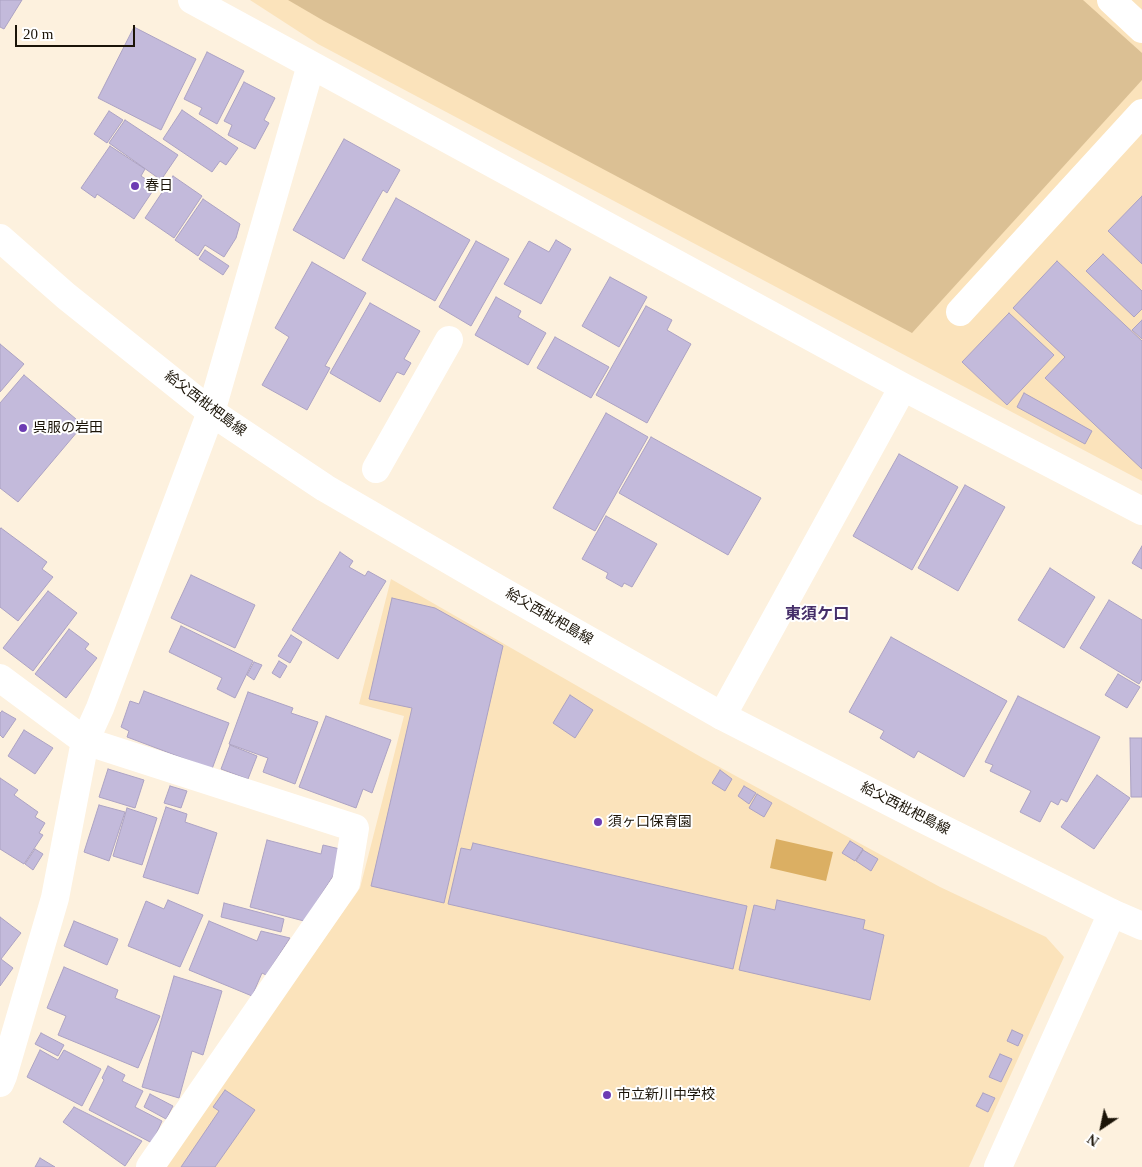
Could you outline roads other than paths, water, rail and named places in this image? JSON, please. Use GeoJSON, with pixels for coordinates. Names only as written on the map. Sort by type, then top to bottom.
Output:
{"type":"FeatureCollection","features":[{"type":"Feature","properties":{"kind":"street"},"geometry":{"type":"LineString","coordinates":[[192,0],[903,387],[1142,511]]}},
{"type":"Feature","properties":{"kind":"street"},"geometry":{"type":"LineString","coordinates":[[1111,0],[1142,29]]}},
{"type":"Feature","properties":{"kind":"street"},"geometry":{"type":"LineString","coordinates":[[0,1083],[55,898],[85,741],[100,708],[211,412],[311,65]]}},
{"type":"Feature","properties":{"kind":"street"},"geometry":{"type":"LineString","coordinates":[[960,312],[1142,113]]}},
{"type":"Feature","properties":{"kind":"street","name":"給父西枇杷島線"},"geometry":{"type":"LineString","coordinates":[[0,238],[66,296],[211,412],[334,492],[464,569],[722,716],[923,819],[1142,926]]}},
{"type":"Feature","properties":{"kind":"street"},"geometry":{"type":"LineString","coordinates":[[376,469],[448,340]]}},
{"type":"Feature","properties":{"kind":"street"},"geometry":{"type":"LineString","coordinates":[[722,716],[903,387]]}},
{"type":"Feature","properties":{"kind":"street"},"geometry":{"type":"LineString","coordinates":[[0,678],[85,741],[355,828],[346,883],[150,1167]]}},
{"type":"Feature","properties":{"kind":"street"},"geometry":{"type":"LineString","coordinates":[[998,1167],[1112,913]]}},
{"type":"Feature","properties":{"kind":"place","name":"春日"},"geometry":{"type":"Point","coordinates":[135,186]}},
{"type":"Feature","properties":{"kind":"place","name":"呉服の岩田"},"geometry":{"type":"Point","coordinates":[23,428]}},
{"type":"Feature","properties":{"kind":"place","name":"須ヶ口保育園"},"geometry":{"type":"Point","coordinates":[598,822]}},
{"type":"Feature","properties":{"kind":"place","name":"市立新川中学校"},"geometry":{"type":"Point","coordinates":[607,1095]}},
{"type":"Feature","properties":{"kind":"district","name":"東須ケ口"},"geometry":{"type":"Point","coordinates":[817,615]}}]}
